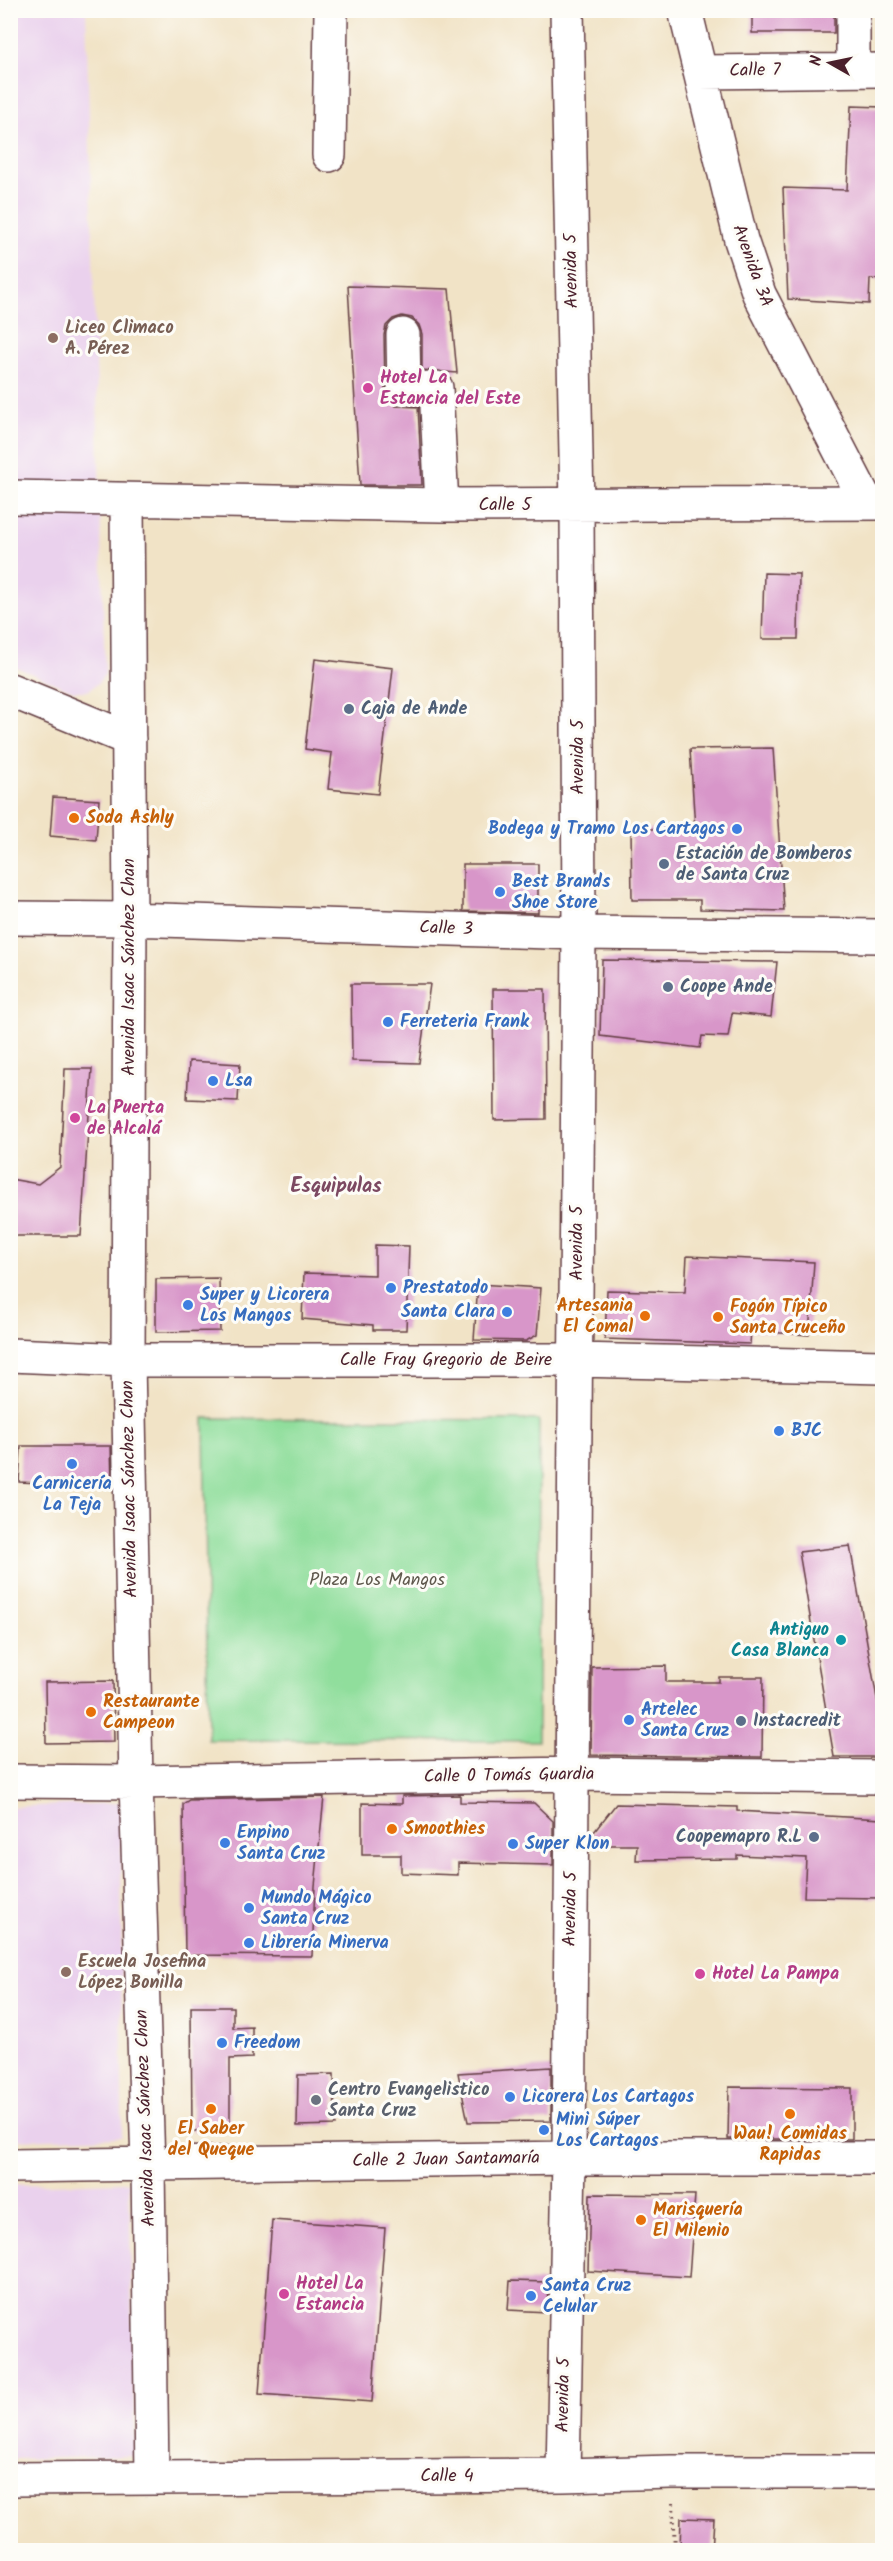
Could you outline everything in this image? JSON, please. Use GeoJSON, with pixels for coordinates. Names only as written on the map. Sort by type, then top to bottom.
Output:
{"type":"FeatureCollection","features":[{"type":"Feature","properties":{"kind":"street"},"geometry":{"type":"LineString","coordinates":[[329,155],[331,10]]}},
{"type":"Feature","properties":{"kind":"street","name":"Avenida 5"},"geometry":{"type":"LineString","coordinates":[[563,2475],[573,1774],[579,933],[577,505],[567,10]]}},
{"type":"Feature","properties":{"kind":"street","name":"Avenida 3A"},"geometry":{"type":"LineString","coordinates":[[685,10],[738,229],[759,294],[875,503]]}},
{"type":"Feature","properties":{"kind":"street"},"geometry":{"type":"LineString","coordinates":[[854,10],[868,70]]}},
{"type":"Feature","properties":{"kind":"street","name":"Calle 7"},"geometry":{"type":"LineString","coordinates":[[700,72],[868,70]]}},
{"type":"Feature","properties":{"kind":"street"},"geometry":{"type":"LineString","coordinates":[[403,335],[404,389],[436,388],[442,504]]}},
{"type":"Feature","properties":{"kind":"street","name":"Calle 5"},"geometry":{"type":"LineString","coordinates":[[10,497],[577,505],[875,503]]}},
{"type":"Feature","properties":{"kind":"street","name":"Avenida Isaac Sánchez Chan"},"geometry":{"type":"LineString","coordinates":[[127,500],[130,919],[128,1360],[136,1782],[148,2165],[152,2477]]}},
{"type":"Feature","properties":{"kind":"street"},"geometry":{"type":"LineString","coordinates":[[10,690],[129,739]]}},
{"type":"Feature","properties":{"kind":"street","name":"Calle 3"},"geometry":{"type":"LineString","coordinates":[[10,918],[130,919],[579,933],[882,936]]}},
{"type":"Feature","properties":{"kind":"street","name":"Calle Fray Gregorio de Beire"},"geometry":{"type":"LineString","coordinates":[[10,1355],[128,1360],[576,1360],[882,1367]]}},
{"type":"Feature","properties":{"kind":"street","name":"Calle 0 Tomás Guardia"},"geometry":{"type":"LineString","coordinates":[[10,1781],[136,1782],[573,1774],[882,1776]]}},
{"type":"Feature","properties":{"kind":"street","name":"Calle 2 Juan Santamaría"},"geometry":{"type":"LineString","coordinates":[[10,2166],[569,2158],[882,2158]]}},
{"type":"Feature","properties":{"kind":"street","name":"Calle 4"},"geometry":{"type":"LineString","coordinates":[[10,2479],[882,2472]]}},
{"type":"Feature","properties":{"kind":"path"},"geometry":{"type":"LineString","coordinates":[[671,2472],[675,2550]]}},
{"type":"Feature","properties":{"kind":"shaded area","name":"Liceo Climaco A. Pérez"},"geometry":{"type":"Polygon","coordinates":[[[10,11],[86,11],[105,674],[88,691],[73,691],[11,665],[10,11]]]}},
{"type":"Feature","properties":{"kind":"shaded area","name":"Escuela Josefina López Bonilla"},"geometry":{"type":"Polygon","coordinates":[[[121,1803],[122,2137],[11,2140],[10,1807],[121,1803]]]}},
{"type":"Feature","properties":{"kind":"shaded area"},"geometry":{"type":"Polygon","coordinates":[[[129,2182],[135,2456],[11,2459],[10,2185],[129,2182]]]}},
{"type":"Feature","properties":{"kind":"green space","name":"Plaza Los Mangos"},"geometry":{"type":"Polygon","coordinates":[[[204,1418],[539,1420],[538,1741],[208,1740],[204,1418]]]}},
{"type":"Feature","properties":{"kind":"building"},"geometry":{"type":"Polygon","coordinates":[[[752,10],[834,10],[834,33],[752,33],[752,10]]]}},
{"type":"Feature","properties":{"kind":"building"},"geometry":{"type":"Polygon","coordinates":[[[851,106],[882,107],[882,280],[870,279],[869,304],[788,299],[783,188],[847,190],[851,106]]]}},
{"type":"Feature","properties":{"kind":"building","name":"Hotel La Estancia del Este"},"geometry":{"type":"Polygon","coordinates":[[[348,286],[449,289],[457,373],[422,370],[422,334],[419,325],[412,318],[402,316],[393,319],[386,326],[384,335],[385,389],[388,398],[396,406],[418,407],[422,485],[360,485],[348,286]]]}},
{"type":"Feature","properties":{"kind":"building"},"geometry":{"type":"Polygon","coordinates":[[[764,573],[799,574],[798,639],[762,639],[764,573]]]}},
{"type":"Feature","properties":{"kind":"building","name":"Caja de Ande"},"geometry":{"type":"Polygon","coordinates":[[[315,659],[393,668],[378,794],[328,789],[332,753],[305,749],[315,659]]]}},
{"type":"Feature","properties":{"kind":"building","name":"Bodega y Tramo Los Cartagos"},"geometry":{"type":"Polygon","coordinates":[[[773,748],[784,911],[700,909],[700,900],[632,900],[631,829],[695,829],[690,749],[773,748]]]}},
{"type":"Feature","properties":{"kind":"building","name":"Soda Ashly"},"geometry":{"type":"Polygon","coordinates":[[[53,797],[99,800],[96,840],[50,836],[53,797]]]}},
{"type":"Feature","properties":{"kind":"building","name":"Best Brands Shoe Store"},"geometry":{"type":"Polygon","coordinates":[[[463,864],[538,864],[538,913],[463,911],[463,864]]]}},
{"type":"Feature","properties":{"kind":"building","name":"Coope Ande"},"geometry":{"type":"Polygon","coordinates":[[[602,960],[777,962],[771,1017],[732,1013],[728,1037],[702,1036],[700,1048],[600,1036],[602,960]]]}},
{"type":"Feature","properties":{"kind":"building","name":"Ferreteria Frank"},"geometry":{"type":"Polygon","coordinates":[[[351,984],[430,984],[419,1063],[352,1061],[351,984]]]}},
{"type":"Feature","properties":{"kind":"building"},"geometry":{"type":"Polygon","coordinates":[[[493,989],[545,989],[546,1119],[494,1120],[493,989]]]}},
{"type":"Feature","properties":{"kind":"building","name":"Lsa"},"geometry":{"type":"Polygon","coordinates":[[[189,1061],[240,1064],[238,1101],[187,1099],[189,1061]]]}},
{"type":"Feature","properties":{"kind":"building","name":"La Puerta de Alcalá"},"geometry":{"type":"Polygon","coordinates":[[[65,1069],[92,1069],[81,1236],[10,1236],[10,1179],[38,1184],[60,1167],[65,1069]]]}},
{"type":"Feature","properties":{"kind":"building"},"geometry":{"type":"Polygon","coordinates":[[[375,1245],[409,1246],[406,1330],[373,1330],[373,1325],[302,1319],[304,1273],[375,1275],[375,1245]]]}},
{"type":"Feature","properties":{"kind":"building"},"geometry":{"type":"Polygon","coordinates":[[[687,1256],[814,1262],[809,1335],[751,1331],[750,1344],[605,1339],[607,1290],[685,1292],[687,1256]]]}},
{"type":"Feature","properties":{"kind":"building","name":"Super y Licorera Los Mangos"},"geometry":{"type":"Polygon","coordinates":[[[219,1278],[220,1331],[156,1332],[156,1279],[219,1278]]]}},
{"type":"Feature","properties":{"kind":"building","name":"Santa Clara"},"geometry":{"type":"Polygon","coordinates":[[[478,1284],[541,1288],[537,1335],[526,1341],[474,1340],[478,1284]]]}},
{"type":"Feature","properties":{"kind":"building","name":"Carnicería La Teja"},"geometry":{"type":"Polygon","coordinates":[[[21,1446],[111,1446],[112,1486],[19,1482],[21,1446]]]}},
{"type":"Feature","properties":{"kind":"building","name":"Antiguo Casa Blanca"},"geometry":{"type":"Polygon","coordinates":[[[850,1546],[882,1727],[882,1757],[834,1757],[799,1552],[850,1546]]]}},
{"type":"Feature","properties":{"kind":"building"},"geometry":{"type":"Polygon","coordinates":[[[666,1666],[666,1682],[719,1682],[719,1677],[763,1677],[762,1757],[591,1755],[592,1667],[666,1666]]]}},
{"type":"Feature","properties":{"kind":"building","name":"Restaurante Campeon"},"geometry":{"type":"Polygon","coordinates":[[[113,1681],[114,1742],[46,1743],[45,1682],[113,1681]]]}},
{"type":"Feature","properties":{"kind":"building"},"geometry":{"type":"Polygon","coordinates":[[[460,1795],[460,1802],[534,1803],[553,1821],[553,1865],[458,1863],[458,1875],[401,1873],[401,1855],[362,1855],[362,1803],[402,1804],[402,1796],[460,1795]]]}},
{"type":"Feature","properties":{"kind":"building"},"geometry":{"type":"Polygon","coordinates":[[[324,1797],[315,1886],[312,1956],[185,1955],[183,1804],[189,1800],[324,1797]]]}},
{"type":"Feature","properties":{"kind":"building"},"geometry":{"type":"Polygon","coordinates":[[[616,1804],[737,1807],[737,1811],[882,1819],[882,1898],[804,1897],[806,1858],[737,1855],[737,1859],[636,1860],[637,1845],[590,1845],[590,1837],[616,1804]]]}},
{"type":"Feature","properties":{"kind":"building"},"geometry":{"type":"Polygon","coordinates":[[[191,2007],[233,2007],[233,2028],[252,2027],[252,2058],[230,2059],[230,2130],[192,2131],[191,2007]]]}},
{"type":"Feature","properties":{"kind":"building","name":"Licorera Los Cartagos"},"geometry":{"type":"Polygon","coordinates":[[[551,2067],[551,2121],[468,2122],[458,2073],[551,2067]]]}},
{"type":"Feature","properties":{"kind":"building","name":"Centro Evangelistico Santa Cruz"},"geometry":{"type":"Polygon","coordinates":[[[334,2074],[335,2125],[297,2126],[298,2075],[334,2074]]]}},
{"type":"Feature","properties":{"kind":"building","name":"Wau! Comidas Rapidas"},"geometry":{"type":"Polygon","coordinates":[[[729,2087],[852,2088],[852,2139],[728,2139],[729,2087]]]}},
{"type":"Feature","properties":{"kind":"building","name":"Marisquería El Milenio"},"geometry":{"type":"Polygon","coordinates":[[[590,2194],[695,2195],[689,2277],[588,2271],[590,2194]]]}},
{"type":"Feature","properties":{"kind":"building","name":"Hotel La Estancia"},"geometry":{"type":"Polygon","coordinates":[[[272,2220],[385,2228],[372,2402],[259,2394],[272,2220]]]}},
{"type":"Feature","properties":{"kind":"building","name":"Santa Cruz Celular"},"geometry":{"type":"Polygon","coordinates":[[[510,2281],[548,2282],[547,2312],[508,2310],[510,2281]]]}},
{"type":"Feature","properties":{"kind":"building"},"geometry":{"type":"Polygon","coordinates":[[[681,2518],[714,2519],[712,2550],[680,2550],[681,2518]]]}},
{"type":"Feature","properties":{"kind":"place","name":"Liceo Climaco A. Pérez"},"geometry":{"type":"Point","coordinates":[53,338]}},
{"type":"Feature","properties":{"kind":"place","name":"Hotel La Estancia del Este"},"geometry":{"type":"Point","coordinates":[368,388]}},
{"type":"Feature","properties":{"kind":"place","name":"Caja de Ande"},"geometry":{"type":"Point","coordinates":[349,709]}},
{"type":"Feature","properties":{"kind":"place","name":"Soda Ashly"},"geometry":{"type":"Point","coordinates":[74,818]}},
{"type":"Feature","properties":{"kind":"place","name":"Bodega y Tramo Los Cartagos"},"geometry":{"type":"Point","coordinates":[737,829]}},
{"type":"Feature","properties":{"kind":"place","name":"Estación de Bomberos de Santa Cruz"},"geometry":{"type":"Point","coordinates":[664,864]}},
{"type":"Feature","properties":{"kind":"place","name":"Best Brands Shoe Store"},"geometry":{"type":"Point","coordinates":[500,892]}},
{"type":"Feature","properties":{"kind":"place","name":"Coope Ande"},"geometry":{"type":"Point","coordinates":[668,987]}},
{"type":"Feature","properties":{"kind":"place","name":"Ferreteria Frank"},"geometry":{"type":"Point","coordinates":[388,1022]}},
{"type":"Feature","properties":{"kind":"place","name":"Lsa"},"geometry":{"type":"Point","coordinates":[213,1081]}},
{"type":"Feature","properties":{"kind":"place","name":"La Puerta de Alcalá"},"geometry":{"type":"Point","coordinates":[75,1118]}},
{"type":"Feature","properties":{"kind":"place","name":"Prestatodo"},"geometry":{"type":"Point","coordinates":[391,1288]}},
{"type":"Feature","properties":{"kind":"place","name":"Super y Licorera Los Mangos"},"geometry":{"type":"Point","coordinates":[188,1305]}},
{"type":"Feature","properties":{"kind":"place","name":"Santa Clara"},"geometry":{"type":"Point","coordinates":[507,1312]}},
{"type":"Feature","properties":{"kind":"place","name":"Artesania El Comal"},"geometry":{"type":"Point","coordinates":[645,1316]}},
{"type":"Feature","properties":{"kind":"place","name":"Fogón Típico Santa Cruceño"},"geometry":{"type":"Point","coordinates":[718,1317]}},
{"type":"Feature","properties":{"kind":"place","name":"BJC"},"geometry":{"type":"Point","coordinates":[779,1431]}},
{"type":"Feature","properties":{"kind":"place","name":"Carnicería La Teja"},"geometry":{"type":"Point","coordinates":[72,1464]}},
{"type":"Feature","properties":{"kind":"place","name":"Antiguo Casa Blanca"},"geometry":{"type":"Point","coordinates":[841,1640]}},
{"type":"Feature","properties":{"kind":"place","name":"Restaurante Campeon"},"geometry":{"type":"Point","coordinates":[91,1712]}},
{"type":"Feature","properties":{"kind":"place","name":"Artelec Santa Cruz"},"geometry":{"type":"Point","coordinates":[629,1720]}},
{"type":"Feature","properties":{"kind":"place","name":"Instacredit"},"geometry":{"type":"Point","coordinates":[741,1721]}},
{"type":"Feature","properties":{"kind":"place","name":"Smoothies"},"geometry":{"type":"Point","coordinates":[392,1829]}},
{"type":"Feature","properties":{"kind":"place","name":"Coopemapro R.L"},"geometry":{"type":"Point","coordinates":[814,1837]}},
{"type":"Feature","properties":{"kind":"place","name":"Enpino Santa Cruz"},"geometry":{"type":"Point","coordinates":[225,1843]}},
{"type":"Feature","properties":{"kind":"place","name":"Super Klon"},"geometry":{"type":"Point","coordinates":[513,1844]}},
{"type":"Feature","properties":{"kind":"place","name":"Mundo Mágico Santa Cruz"},"geometry":{"type":"Point","coordinates":[249,1908]}},
{"type":"Feature","properties":{"kind":"place","name":"Librería Minerva"},"geometry":{"type":"Point","coordinates":[249,1943]}},
{"type":"Feature","properties":{"kind":"place","name":"Escuela Josefina López Bonilla"},"geometry":{"type":"Point","coordinates":[66,1972]}},
{"type":"Feature","properties":{"kind":"place","name":"Hotel La Pampa"},"geometry":{"type":"Point","coordinates":[700,1974]}},
{"type":"Feature","properties":{"kind":"place","name":"Freedom"},"geometry":{"type":"Point","coordinates":[222,2043]}},
{"type":"Feature","properties":{"kind":"place","name":"Licorera Los Cartagos"},"geometry":{"type":"Point","coordinates":[510,2097]}},
{"type":"Feature","properties":{"kind":"place","name":"Centro Evangelistico Santa Cruz"},"geometry":{"type":"Point","coordinates":[316,2100]}},
{"type":"Feature","properties":{"kind":"place","name":"El Saber del Queque"},"geometry":{"type":"Point","coordinates":[211,2109]}},
{"type":"Feature","properties":{"kind":"place","name":"Wau! Comidas Rapidas"},"geometry":{"type":"Point","coordinates":[790,2114]}},
{"type":"Feature","properties":{"kind":"place","name":"Mini Súper Los Cartagos"},"geometry":{"type":"Point","coordinates":[544,2130]}},
{"type":"Feature","properties":{"kind":"place","name":"Marisquería El Milenio"},"geometry":{"type":"Point","coordinates":[641,2220]}},
{"type":"Feature","properties":{"kind":"place","name":"Hotel La Estancia"},"geometry":{"type":"Point","coordinates":[284,2294]}},
{"type":"Feature","properties":{"kind":"place","name":"Santa Cruz Celular"},"geometry":{"type":"Point","coordinates":[531,2296]}},
{"type":"Feature","properties":{"kind":"district","name":"Esquipulas"},"geometry":{"type":"Point","coordinates":[336,1187]}}]}
